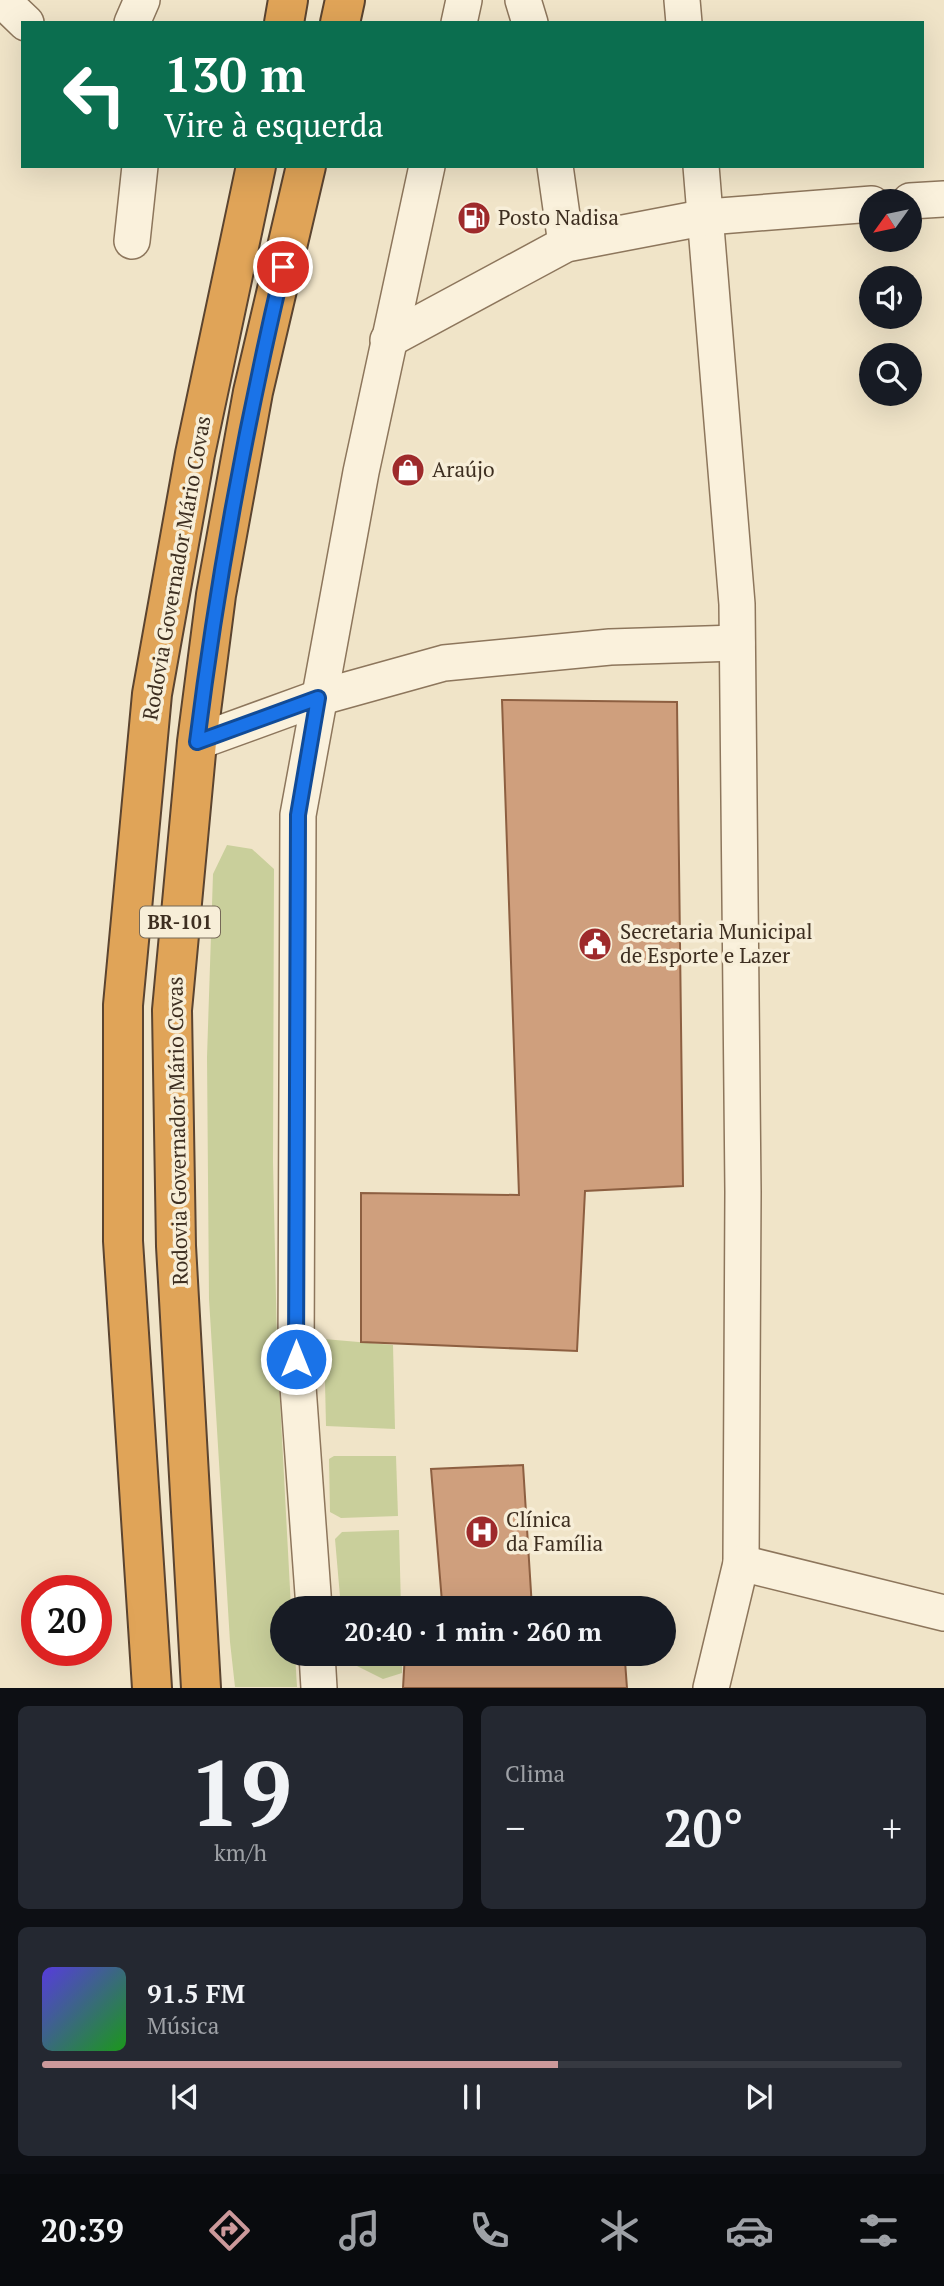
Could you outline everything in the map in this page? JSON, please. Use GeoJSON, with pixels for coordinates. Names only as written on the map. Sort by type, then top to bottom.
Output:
{"type":"FeatureCollection","features":[{"type":"Feature","properties":{"kind":"highway"},"geometry":{"type":"LineString","coordinates":[[284,21],[288,0]]}},
{"type":"Feature","properties":{"kind":"highway"},"geometry":{"type":"LineString","coordinates":[[340,21],[345,0]]}},
{"type":"Feature","properties":{"kind":"highway","name":"Rodovia Governador Mário Covas"},"geometry":{"type":"LineString","coordinates":[[152,1688],[123,1241],[123,1004],[152,694],[195,454],[256,168]]}},
{"type":"Feature","properties":{"kind":"highway","name":"Rodovia Governador Mário Covas"},"geometry":{"type":"LineString","coordinates":[[201,1688],[176,1246],[172,1010],[197,742],[216,595],[253,392],[306,168]]}},
{"type":"Feature","properties":{"kind":"street"},"geometry":{"type":"LineString","coordinates":[[2,0],[24,21]]}},
{"type":"Feature","properties":{"kind":"street"},"geometry":{"type":"LineString","coordinates":[[133,21],[142,0]]}},
{"type":"Feature","properties":{"kind":"street"},"geometry":{"type":"LineString","coordinates":[[459,21],[464,0]]}},
{"type":"Feature","properties":{"kind":"street"},"geometry":{"type":"LineString","coordinates":[[523,0],[529,21]]}},
{"type":"Feature","properties":{"kind":"street"},"geometry":{"type":"LineString","coordinates":[[682,0],[684,21]]}},
{"type":"Feature","properties":{"kind":"street"},"geometry":{"type":"LineString","coordinates":[[132,241],[140,168]]}},
{"type":"Feature","properties":{"kind":"street"},"geometry":{"type":"LineString","coordinates":[[313,1596],[296,1359],[298,815],[318,698],[388,340],[427,168]]}},
{"type":"Feature","properties":{"kind":"street"},"geometry":{"type":"LineString","coordinates":[[555,168],[566,244]]}},
{"type":"Feature","properties":{"kind":"street"},"geometry":{"type":"LineString","coordinates":[[701,168],[737,604],[743,1192],[741,1563],[711,1688]]}},
{"type":"Feature","properties":{"kind":"street"},"geometry":{"type":"LineString","coordinates":[[922,200],[944,199]]}},
{"type":"Feature","properties":{"kind":"street"},"geometry":{"type":"LineString","coordinates":[[388,340],[566,244],[707,217],[859,205]]}},
{"type":"Feature","properties":{"kind":"street"},"geometry":{"type":"LineString","coordinates":[[197,742],[318,698],[444,663],[610,647],[737,643]]}},
{"type":"Feature","properties":{"kind":"street"},"geometry":{"type":"LineString","coordinates":[[741,1563],[944,1613]]}},
{"type":"Feature","properties":{"kind":"street"},"geometry":{"type":"LineString","coordinates":[[318,1666],[319,1688]]}},
{"type":"Feature","properties":{"kind":"green space"},"geometry":{"type":"Polygon","coordinates":[[[227,845],[252,849],[274,869],[273,1162],[277,1344],[290,1596],[270,1596],[270,1666],[296,1666],[297,1687],[235,1687],[230,1642],[209,1299],[207,1057],[213,874],[227,845]]]}},
{"type":"Feature","properties":{"kind":"green space"},"geometry":{"type":"Polygon","coordinates":[[[324,1339],[393,1345],[395,1429],[326,1426],[324,1339]]]}},
{"type":"Feature","properties":{"kind":"green space"},"geometry":{"type":"Polygon","coordinates":[[[334,1456],[396,1456],[398,1516],[341,1518],[330,1512],[329,1459],[334,1456]]]}},
{"type":"Feature","properties":{"kind":"green space"},"geometry":{"type":"Polygon","coordinates":[[[399,1530],[401,1596],[340,1596],[335,1539],[342,1532],[399,1530]]]}},
{"type":"Feature","properties":{"kind":"green space"},"geometry":{"type":"Polygon","coordinates":[[[357,1666],[402,1666],[402,1673],[383,1679],[357,1666]]]}},
{"type":"Feature","properties":{"kind":"building","name":"Secretaria Municipal de Esporte e Lazer"},"geometry":{"type":"Polygon","coordinates":[[[502,700],[677,702],[683,1186],[585,1191],[577,1351],[361,1342],[361,1193],[519,1195],[502,700]]]}},
{"type":"Feature","properties":{"kind":"building","name":"Clínica da Família"},"geometry":{"type":"Polygon","coordinates":[[[523,1465],[531,1596],[442,1596],[431,1469],[523,1465]]]}},
{"type":"Feature","properties":{"kind":"building"},"geometry":{"type":"Polygon","coordinates":[[[404,1666],[625,1666],[627,1688],[403,1688],[404,1666]]]}},
{"type":"Feature","properties":{"kind":"place","name":"Posto Nadisa"},"geometry":{"type":"Point","coordinates":[474,218]}},
{"type":"Feature","properties":{"kind":"place","name":"Araújo"},"geometry":{"type":"Point","coordinates":[408,470]}},
{"type":"Feature","properties":{"kind":"place","name":"Secretaria Municipal de Esporte e Lazer"},"geometry":{"type":"Point","coordinates":[595,944]}},
{"type":"Feature","properties":{"kind":"place","name":"Clínica da Família"},"geometry":{"type":"Point","coordinates":[482,1532]}},
{"type":"Feature","properties":{"kind":"route"},"geometry":{"type":"LineString","coordinates":[[283,267],[253,392],[216,595],[197,742],[318,698],[298,815],[296,1359]]}}]}
